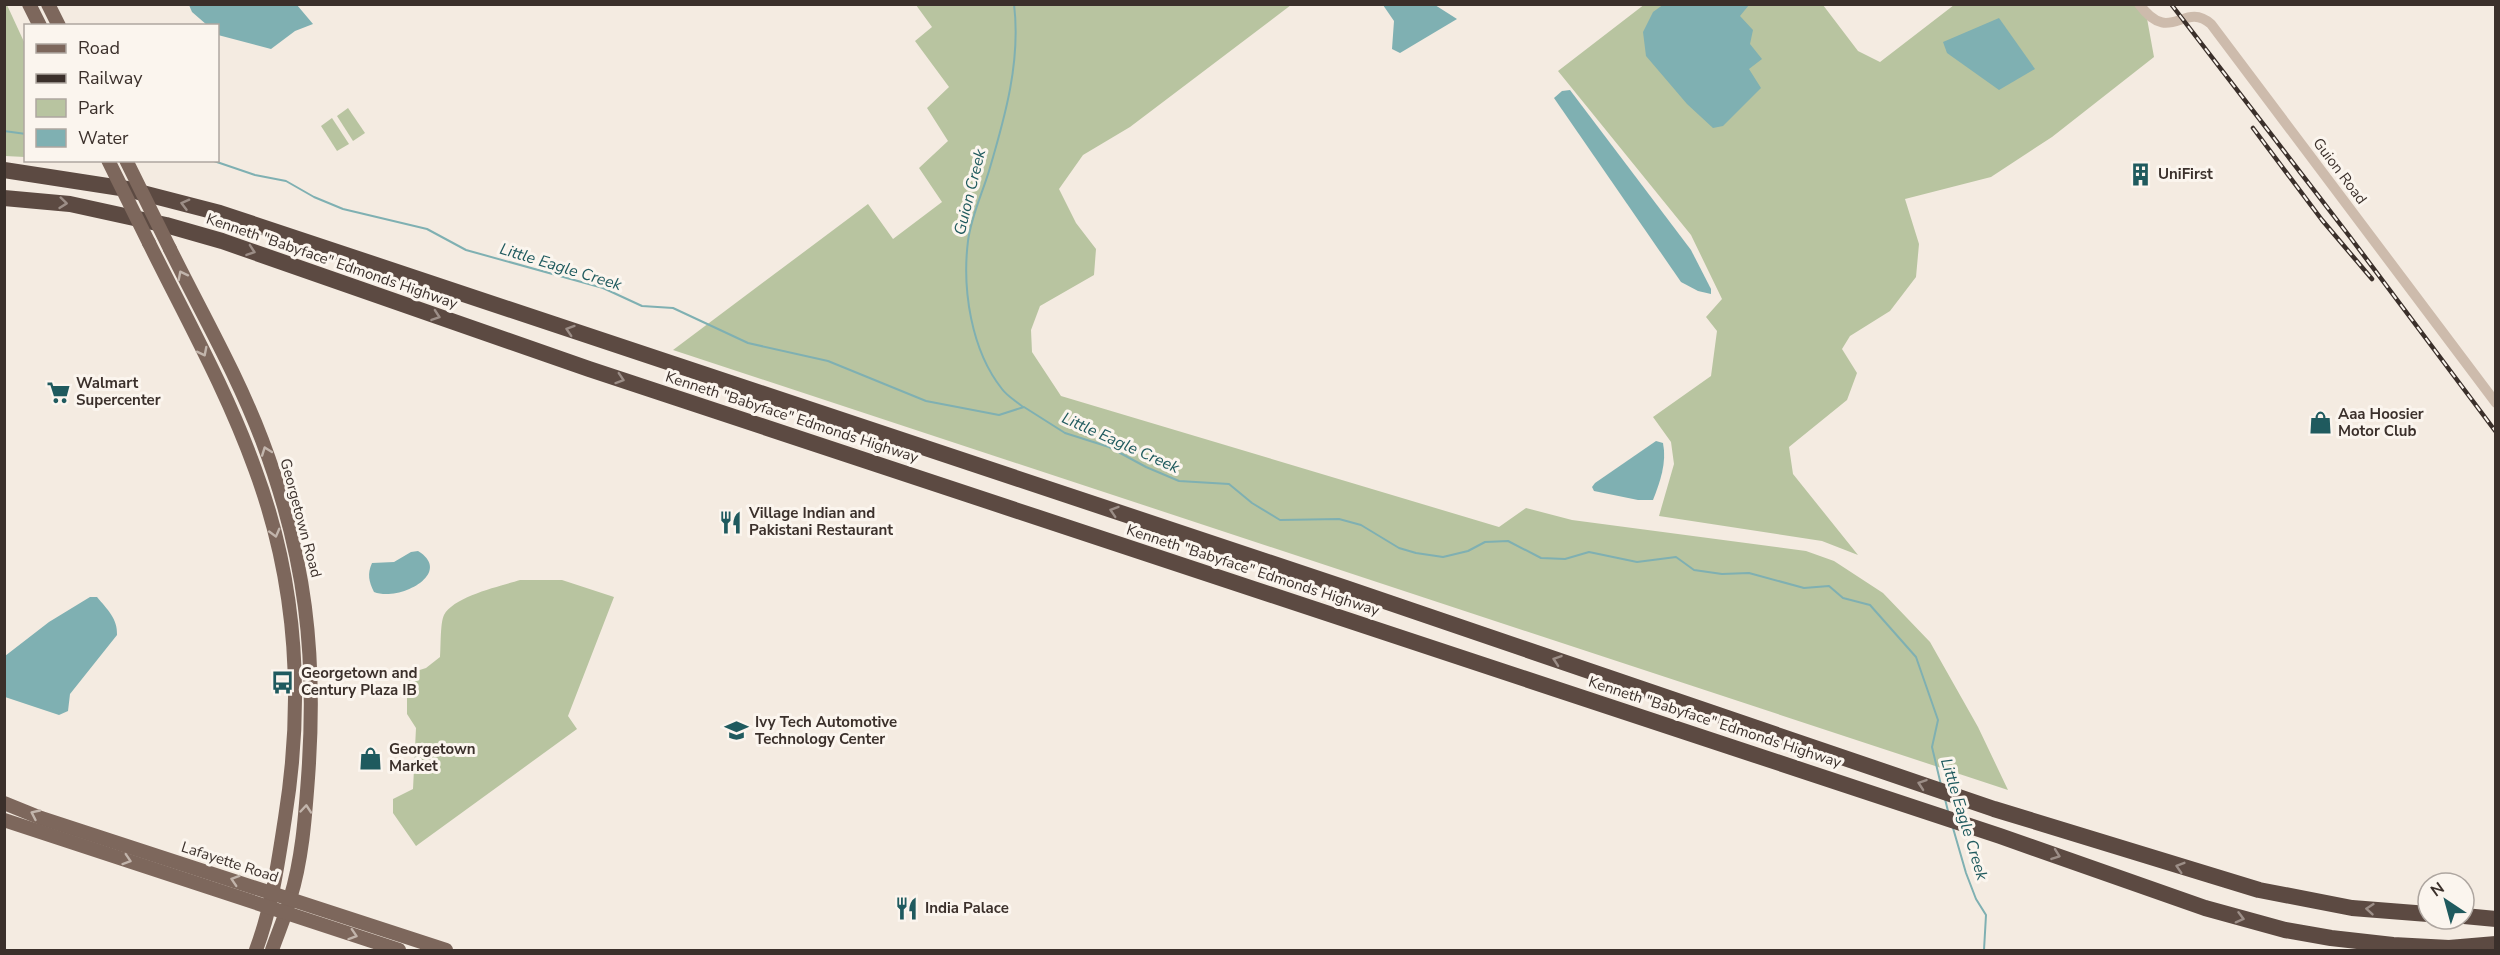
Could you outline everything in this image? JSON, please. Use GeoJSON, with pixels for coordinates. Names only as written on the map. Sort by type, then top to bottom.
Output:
{"type":"FeatureCollection","features":[{"type":"Feature","properties":{"kind":"highway","name":"Kenneth \"Babyface\" Edmonds Highway"},"geometry":{"type":"LineString","coordinates":[[4,170],[127,189],[220,213],[1323,580],[1994,809],[2259,890],[2352,908],[2416,913]]}},
{"type":"Feature","properties":{"kind":"highway","name":"Kenneth \"Babyface\" Edmonds Highway"},"geometry":{"type":"LineString","coordinates":[[4,198],[70,204],[166,225],[222,241],[600,373],[1897,801],[2205,908],[2285,930],[2339,939],[2449,948],[2491,945]]}},
{"type":"Feature","properties":{"kind":"highway"},"geometry":{"type":"LineString","coordinates":[[2476,917],[2496,919]]}},
{"type":"Feature","properties":{"kind":"main road"},"geometry":{"type":"LineString","coordinates":[[29,4],[39,24]]}},
{"type":"Feature","properties":{"kind":"main road"},"geometry":{"type":"LineString","coordinates":[[48,4],[58,24]]}},
{"type":"Feature","properties":{"kind":"main road","name":"Georgetown Road"},"geometry":{"type":"LineString","coordinates":[[109,162],[245,442],[266,500],[285,575],[295,654],[295,729],[289,794],[273,893],[256,951]]}},
{"type":"Feature","properties":{"kind":"main road","name":"Georgetown Road"},"geometry":{"type":"LineString","coordinates":[[127,162],[230,369],[262,439],[286,513],[300,574],[311,658],[311,731],[305,815],[298,867],[290,899],[272,951]]}},
{"type":"Feature","properties":{"kind":"main road","name":"Lafayette Road"},"geometry":{"type":"LineString","coordinates":[[4,803],[41,818],[446,951]]}},
{"type":"Feature","properties":{"kind":"main road","name":"Lafayette Road"},"geometry":{"type":"LineString","coordinates":[[4,820],[399,951]]}},
{"type":"Feature","properties":{"kind":"street","name":"Guion Road"},"geometry":{"type":"LineString","coordinates":[[2139,4],[2147,15],[2159,23],[2170,24],[2189,16],[2198,16],[2214,27],[2496,403]]}},
{"type":"Feature","properties":{"kind":"green space"},"geometry":{"type":"Polygon","coordinates":[[[1645,4],[1823,5],[1858,51],[1880,62],[1954,5],[2139,5],[2146,13],[2154,57],[2052,137],[1991,177],[1905,199],[1919,244],[1916,277],[1890,311],[1850,336],[1842,349],[1857,373],[1847,400],[1789,447],[1793,474],[1858,555],[1822,541],[1659,516],[1674,464],[1671,442],[1653,417],[1711,376],[1717,331],[1706,317],[1722,299],[1691,235],[1558,71],[1645,4]]]}},
{"type":"Feature","properties":{"kind":"green space"},"geometry":{"type":"Polygon","coordinates":[[[4,5],[7,5],[24,42],[24,157],[5,156],[4,5]]]}},
{"type":"Feature","properties":{"kind":"green space"},"geometry":{"type":"Polygon","coordinates":[[[916,5],[1291,5],[1130,127],[1083,155],[1059,189],[1076,223],[1096,249],[1094,275],[1040,306],[1031,330],[1032,352],[1061,396],[1499,527],[1526,508],[1572,520],[1806,551],[1834,561],[1883,593],[1930,642],[1978,727],[2008,790],[673,350],[868,204],[893,239],[942,202],[919,168],[948,141],[927,108],[949,87],[915,41],[932,27],[916,5]]]}},
{"type":"Feature","properties":{"kind":"green space"},"geometry":{"type":"Polygon","coordinates":[[[348,108],[365,133],[353,141],[337,116],[348,108]]]}},
{"type":"Feature","properties":{"kind":"green space"},"geometry":{"type":"Polygon","coordinates":[[[332,118],[349,144],[337,151],[321,126],[332,118]]]}},
{"type":"Feature","properties":{"kind":"green space"},"geometry":{"type":"Polygon","coordinates":[[[520,580],[562,580],[614,597],[568,716],[577,729],[416,846],[393,813],[393,799],[413,789],[416,728],[407,714],[407,674],[426,668],[440,657],[441,629],[444,615],[449,608],[467,597],[520,580]]]}},
{"type":"Feature","properties":{"kind":"water"},"geometry":{"type":"Polygon","coordinates":[[[1664,4],[1749,5],[1740,16],[1753,30],[1750,44],[1762,59],[1749,69],[1761,88],[1723,126],[1713,128],[1687,104],[1646,56],[1643,32],[1653,12],[1664,4]]]}},
{"type":"Feature","properties":{"kind":"water"},"geometry":{"type":"Polygon","coordinates":[[[189,5],[297,5],[313,24],[295,31],[271,49],[219,35],[219,24],[206,24],[192,12],[189,5]]]}},
{"type":"Feature","properties":{"kind":"water"},"geometry":{"type":"Polygon","coordinates":[[[1383,5],[1435,5],[1457,19],[1400,53],[1392,49],[1394,21],[1383,5]]]}},
{"type":"Feature","properties":{"kind":"water"},"geometry":{"type":"Polygon","coordinates":[[[1999,18],[2035,69],[1999,90],[1947,53],[1943,42],[1999,18]]]}},
{"type":"Feature","properties":{"kind":"water"},"geometry":{"type":"Polygon","coordinates":[[[1570,90],[1691,250],[1711,289],[1711,294],[1698,291],[1681,282],[1554,98],[1562,91],[1570,90]]]}},
{"type":"Feature","properties":{"kind":"water"},"geometry":{"type":"Polygon","coordinates":[[[1656,441],[1663,443],[1664,458],[1653,500],[1638,500],[1594,491],[1592,487],[1595,483],[1656,441]]]}},
{"type":"Feature","properties":{"kind":"water"},"geometry":{"type":"Polygon","coordinates":[[[418,551],[428,559],[430,568],[427,576],[409,589],[397,593],[374,592],[369,578],[372,563],[394,562],[411,552],[418,551]]]}},
{"type":"Feature","properties":{"kind":"water"},"geometry":{"type":"Polygon","coordinates":[[[90,597],[97,597],[108,610],[116,624],[117,635],[70,694],[68,711],[59,715],[5,697],[5,656],[49,622],[90,597]]]}},
{"type":"Feature","properties":{"kind":"waterway","name":"Guion Creek"},"geometry":{"type":"LineString","coordinates":[[1014,4],[1015,47],[1010,89],[995,151],[969,232],[966,279],[971,318],[983,356],[1002,389],[1023,407]]}},
{"type":"Feature","properties":{"kind":"waterway","name":"Little Eagle Creek"},"geometry":{"type":"LineString","coordinates":[[4,131],[24,134]]}},
{"type":"Feature","properties":{"kind":"waterway","name":"Little Eagle Creek"},"geometry":{"type":"LineString","coordinates":[[217,162],[255,175],[286,181],[314,197],[343,209],[427,229],[466,250],[603,288],[642,306],[673,308],[748,343],[828,361],[926,401],[999,415],[1024,407],[1065,433],[1109,447],[1146,467],[1179,481],[1229,484],[1252,503],[1280,520],[1339,519],[1361,525],[1399,548],[1443,557],[1468,551],[1485,542],[1508,541],[1541,558],[1565,559],[1589,552],[1637,562],[1676,557],[1694,570],[1722,574],[1749,573],[1804,588],[1829,586],[1843,598],[1870,605],[1916,657],[1938,720],[1932,747],[1941,785]]}},
{"type":"Feature","properties":{"kind":"waterway","name":"Little Eagle Creek"},"geometry":{"type":"LineString","coordinates":[[1945,799],[1948,811]]}},
{"type":"Feature","properties":{"kind":"waterway","name":"Little Eagle Creek"},"geometry":{"type":"LineString","coordinates":[[1953,828],[1966,873],[1976,899],[1986,915],[1984,950]]}},
{"type":"Feature","properties":{"kind":"railway"},"geometry":{"type":"LineString","coordinates":[[2171,4],[2496,432]]}},
{"type":"Feature","properties":{"kind":"railway"},"geometry":{"type":"LineString","coordinates":[[2253,128],[2322,220],[2372,279]]}},
{"type":"Feature","properties":{"kind":"place","name":"UniFirst"},"geometry":{"type":"Point","coordinates":[2140,174]}},
{"type":"Feature","properties":{"kind":"place","name":"Walmart Supercenter"},"geometry":{"type":"Point","coordinates":[58,392]}},
{"type":"Feature","properties":{"kind":"place","name":"Aaa Hoosier Motor Club"},"geometry":{"type":"Point","coordinates":[2320,423]}},
{"type":"Feature","properties":{"kind":"place","name":"Village Indian and Pakistani Restaurant"},"geometry":{"type":"Point","coordinates":[731,522]}},
{"type":"Feature","properties":{"kind":"place","name":"Georgetown and Century Plaza IB"},"geometry":{"type":"Point","coordinates":[283,682]}},
{"type":"Feature","properties":{"kind":"place","name":"Ivy Tech Automotive Technology Center"},"geometry":{"type":"Point","coordinates":[737,731]}},
{"type":"Feature","properties":{"kind":"place","name":"Georgetown Market"},"geometry":{"type":"Point","coordinates":[371,758]}},
{"type":"Feature","properties":{"kind":"place","name":"India Palace"},"geometry":{"type":"Point","coordinates":[907,908]}}]}
